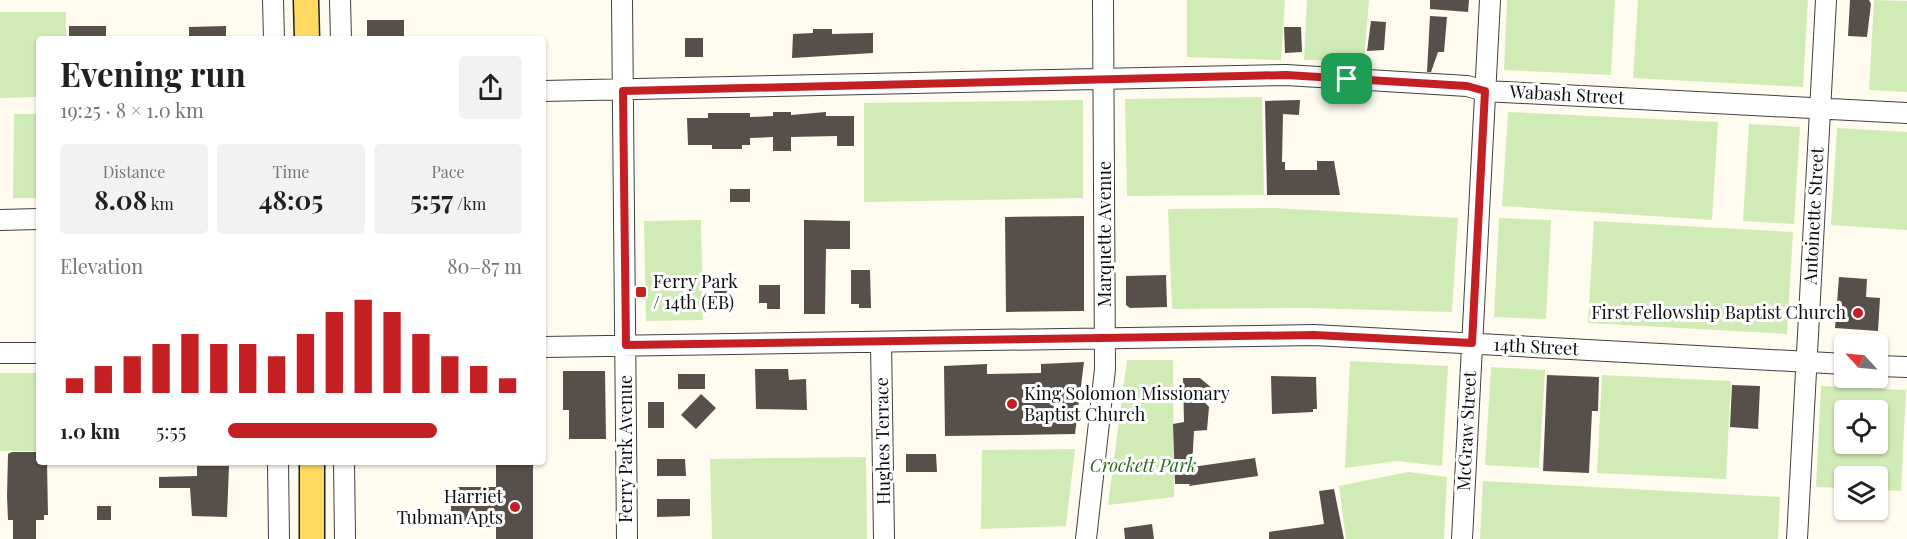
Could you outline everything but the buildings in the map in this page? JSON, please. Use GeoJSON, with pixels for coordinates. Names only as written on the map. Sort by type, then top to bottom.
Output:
{"type":"FeatureCollection","features":[{"type":"Feature","properties":{"kind":"main road"},"geometry":{"type":"LineString","coordinates":[[306,0],[307,36]]}},
{"type":"Feature","properties":{"kind":"main road"},"geometry":{"type":"LineString","coordinates":[[312,465],[312,539]]}},
{"type":"Feature","properties":{"kind":"street"},"geometry":{"type":"LineString","coordinates":[[273,0],[274,36]]}},
{"type":"Feature","properties":{"kind":"street"},"geometry":{"type":"LineString","coordinates":[[340,0],[341,36]]}},
{"type":"Feature","properties":{"kind":"street","name":"Ferry Park Avenue"},"geometry":{"type":"LineString","coordinates":[[622,0],[627,539]]}},
{"type":"Feature","properties":{"kind":"street","name":"Marquette Avenue"},"geometry":{"type":"LineString","coordinates":[[1086,539],[1105,369],[1106,338],[1103,0]]}},
{"type":"Feature","properties":{"kind":"street","name":"McGraw Street"},"geometry":{"type":"LineString","coordinates":[[1462,539],[1490,0]]}},
{"type":"Feature","properties":{"kind":"street","name":"Antoinette Street"},"geometry":{"type":"LineString","coordinates":[[1797,539],[1826,0]]}},
{"type":"Feature","properties":{"kind":"street","name":"Wabash Street"},"geometry":{"type":"LineString","coordinates":[[546,91],[1286,75],[1467,86],[1485,91],[1907,113]]}},
{"type":"Feature","properties":{"kind":"street"},"geometry":{"type":"LineString","coordinates":[[0,220],[36,219]]}},
{"type":"Feature","properties":{"kind":"street","name":"14th Street"},"geometry":{"type":"LineString","coordinates":[[546,347],[1314,335],[1834,363]]}},
{"type":"Feature","properties":{"kind":"street","name":"Hughes Terrace"},"geometry":{"type":"LineString","coordinates":[[881,342],[884,539]]}},
{"type":"Feature","properties":{"kind":"street"},"geometry":{"type":"LineString","coordinates":[[0,353],[36,353]]}},
{"type":"Feature","properties":{"kind":"street"},"geometry":{"type":"LineString","coordinates":[[1888,366],[1907,367]]}},
{"type":"Feature","properties":{"kind":"street"},"geometry":{"type":"LineString","coordinates":[[278,465],[279,539]]}},
{"type":"Feature","properties":{"kind":"street"},"geometry":{"type":"LineString","coordinates":[[344,465],[345,539]]}},
{"type":"Feature","properties":{"kind":"green space"},"geometry":{"type":"Polygon","coordinates":[[[1187,0],[1285,0],[1281,60],[1187,57],[1187,0]]]}},
{"type":"Feature","properties":{"kind":"green space"},"geometry":{"type":"Polygon","coordinates":[[[1307,0],[1369,0],[1364,61],[1304,60],[1307,0]]]}},
{"type":"Feature","properties":{"kind":"green space"},"geometry":{"type":"Polygon","coordinates":[[[1507,0],[1615,0],[1611,75],[1504,70],[1507,0]]]}},
{"type":"Feature","properties":{"kind":"green space"},"geometry":{"type":"Polygon","coordinates":[[[1638,0],[1808,0],[1803,87],[1633,78],[1638,0]]]}},
{"type":"Feature","properties":{"kind":"green space"},"geometry":{"type":"Polygon","coordinates":[[[1874,0],[1907,1],[1907,92],[1869,90],[1874,0]]]}},
{"type":"Feature","properties":{"kind":"green space"},"geometry":{"type":"Polygon","coordinates":[[[0,12],[66,12],[66,36],[36,36],[36,97],[0,98],[0,12]]]}},
{"type":"Feature","properties":{"kind":"green space"},"geometry":{"type":"Polygon","coordinates":[[[1262,97],[1264,195],[1127,196],[1125,99],[1262,97]]]}},
{"type":"Feature","properties":{"kind":"green space"},"geometry":{"type":"Polygon","coordinates":[[[1083,100],[1083,198],[864,202],[864,103],[1083,100]]]}},
{"type":"Feature","properties":{"kind":"green space"},"geometry":{"type":"Polygon","coordinates":[[[1508,112],[1718,122],[1712,220],[1502,206],[1508,112]]]}},
{"type":"Feature","properties":{"kind":"green space"},"geometry":{"type":"Polygon","coordinates":[[[14,114],[36,114],[36,198],[13,198],[14,114]]]}},
{"type":"Feature","properties":{"kind":"green space"},"geometry":{"type":"Polygon","coordinates":[[[1749,124],[1800,127],[1794,224],[1743,221],[1749,124]]]}},
{"type":"Feature","properties":{"kind":"green space"},"geometry":{"type":"Polygon","coordinates":[[[1837,128],[1907,132],[1907,230],[1831,225],[1837,128]]]}},
{"type":"Feature","properties":{"kind":"green space"},"geometry":{"type":"Polygon","coordinates":[[[1274,208],[1458,218],[1452,312],[1305,308],[1172,309],[1168,209],[1274,208]]]}},
{"type":"Feature","properties":{"kind":"green space"},"geometry":{"type":"Polygon","coordinates":[[[1499,218],[1551,220],[1546,319],[1494,317],[1499,218]]]}},
{"type":"Feature","properties":{"kind":"green space"},"geometry":{"type":"Polygon","coordinates":[[[701,220],[703,320],[646,321],[644,221],[701,220]]]}},
{"type":"Feature","properties":{"kind":"green space"},"geometry":{"type":"Polygon","coordinates":[[[1594,221],[1793,232],[1787,334],[1588,323],[1594,221]]]}},
{"type":"Feature","properties":{"kind":"green space","name":"Crockett Park"},"geometry":{"type":"Polygon","coordinates":[[[1127,360],[1173,360],[1174,497],[1108,505],[1127,360]]]}},
{"type":"Feature","properties":{"kind":"green space"},"geometry":{"type":"Polygon","coordinates":[[[1350,361],[1448,366],[1442,466],[1397,461],[1345,468],[1350,361]]]}},
{"type":"Feature","properties":{"kind":"green space"},"geometry":{"type":"Polygon","coordinates":[[[1491,367],[1545,370],[1539,468],[1485,465],[1491,367]]]}},
{"type":"Feature","properties":{"kind":"green space"},"geometry":{"type":"Polygon","coordinates":[[[0,373],[36,373],[36,451],[0,451],[0,373]]]}},
{"type":"Feature","properties":{"kind":"green space"},"geometry":{"type":"Polygon","coordinates":[[[1602,375],[1731,381],[1726,479],[1597,473],[1602,375]]]}},
{"type":"Feature","properties":{"kind":"green space"},"geometry":{"type":"Polygon","coordinates":[[[1821,386],[1906,390],[1901,491],[1888,490],[1888,466],[1834,466],[1834,488],[1816,487],[1821,386]]]}},
{"type":"Feature","properties":{"kind":"green space"},"geometry":{"type":"Polygon","coordinates":[[[1075,449],[1066,526],[981,529],[982,450],[1075,449]]]}},
{"type":"Feature","properties":{"kind":"green space"},"geometry":{"type":"Polygon","coordinates":[[[866,457],[867,539],[712,539],[710,459],[866,457]]]}},
{"type":"Feature","properties":{"kind":"green space"},"geometry":{"type":"Polygon","coordinates":[[[1408,472],[1447,477],[1444,539],[1346,539],[1339,486],[1408,472]]]}},
{"type":"Feature","properties":{"kind":"green space"},"geometry":{"type":"Polygon","coordinates":[[[1483,481],[1780,497],[1778,539],[1480,539],[1483,481]]]}},
{"type":"Feature","properties":{"kind":"place","name":"Ferry Park / 14th (EB)"},"geometry":{"type":"Point","coordinates":[641,292]}},
{"type":"Feature","properties":{"kind":"place","name":"First Fellowship Baptist Church"},"geometry":{"type":"Point","coordinates":[1858,313]}},
{"type":"Feature","properties":{"kind":"place","name":"King Solomon Missionary Baptist Church"},"geometry":{"type":"Point","coordinates":[1012,404]}},
{"type":"Feature","properties":{"kind":"place","name":"Harriet Tubman Apts"},"geometry":{"type":"Point","coordinates":[515,507]}},
{"type":"Feature","properties":{"kind":"route"},"geometry":{"type":"LineString","coordinates":[[1286,75],[1347,79],[1467,86],[1485,91],[1472,343],[1314,335],[626,345],[623,91],[1286,75]]}}]}
